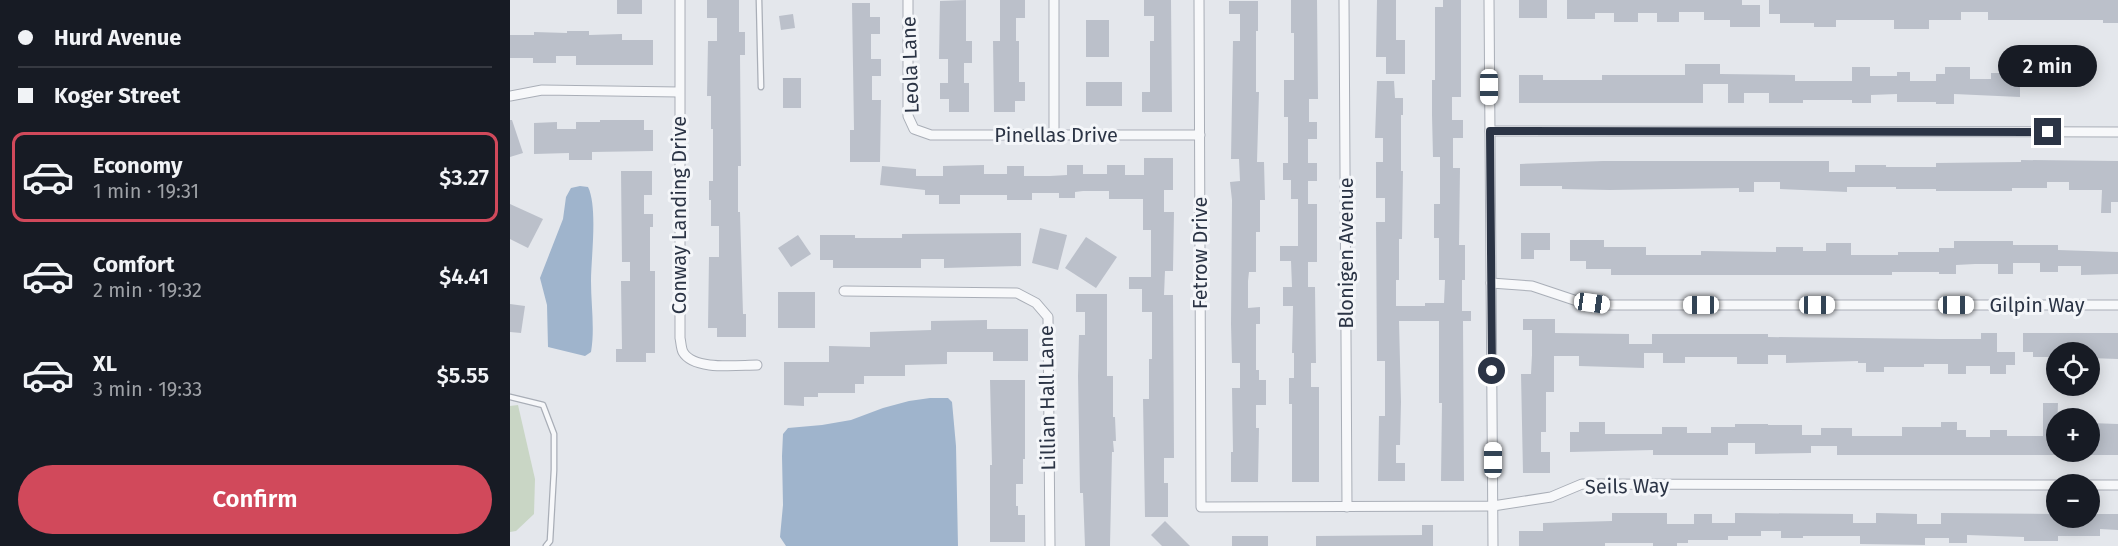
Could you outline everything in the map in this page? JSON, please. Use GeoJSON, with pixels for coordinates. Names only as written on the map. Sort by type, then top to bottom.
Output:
{"type":"FeatureCollection","features":[{"type":"Feature","properties":{"kind":"street","name":"Conway Landing Drive"},"geometry":{"type":"LineString","coordinates":[[680,0],[680,338],[683,351],[699,364],[757,365]]}},
{"type":"Feature","properties":{"kind":"street","name":"Leola Lane"},"geometry":{"type":"LineString","coordinates":[[908,0],[908,116],[914,129]]}},
{"type":"Feature","properties":{"kind":"street"},"geometry":{"type":"LineString","coordinates":[[1054,0],[1054,134]]}},
{"type":"Feature","properties":{"kind":"street","name":"Fetrow Drive"},"geometry":{"type":"LineString","coordinates":[[1199,0],[1201,507]]}},
{"type":"Feature","properties":{"kind":"street","name":"Blonigen Avenue"},"geometry":{"type":"LineString","coordinates":[[1344,0],[1347,507]]}},
{"type":"Feature","properties":{"kind":"street"},"geometry":{"type":"LineString","coordinates":[[1489,0],[1493,546]]}},
{"type":"Feature","properties":{"kind":"street"},"geometry":{"type":"LineString","coordinates":[[510,96],[542,90],[679,92]]}},
{"type":"Feature","properties":{"kind":"street","name":"Pinellas Drive"},"geometry":{"type":"LineString","coordinates":[[914,129],[931,135],[1200,135]]}},
{"type":"Feature","properties":{"kind":"street"},"geometry":{"type":"LineString","coordinates":[[1490,131],[2118,132]]}},
{"type":"Feature","properties":{"kind":"street","name":"Gilpin Way"},"geometry":{"type":"LineString","coordinates":[[1491,283],[1532,286],[1577,301],[1608,305],[2118,305]]}},
{"type":"Feature","properties":{"kind":"street","name":"Lillian Hall Lane"},"geometry":{"type":"LineString","coordinates":[[844,291],[1017,293],[1036,303],[1047,317],[1050,546]]}},
{"type":"Feature","properties":{"kind":"street","name":"Seils Way"},"geometry":{"type":"LineString","coordinates":[[1201,507],[1493,506],[1551,497],[1582,484],[2046,485]]}},
{"type":"Feature","properties":{"kind":"street"},"geometry":{"type":"LineString","coordinates":[[2100,485],[2118,485]]}},
{"type":"Feature","properties":{"kind":"lane"},"geometry":{"type":"LineString","coordinates":[[759,0],[761,87]]}},
{"type":"Feature","properties":{"kind":"lane"},"geometry":{"type":"LineString","coordinates":[[510,397],[543,405],[554,434],[550,541],[546,546]]}},
{"type":"Feature","properties":{"kind":"green space"},"geometry":{"type":"Polygon","coordinates":[[[518,405],[535,479],[534,514],[516,531],[510,532],[510,406],[518,405]]]}},
{"type":"Feature","properties":{"kind":"water"},"geometry":{"type":"Polygon","coordinates":[[[588,187],[593,207],[591,281],[593,335],[591,352],[585,356],[548,347],[547,305],[540,278],[563,219],[566,197],[571,188],[588,187]]]}},
{"type":"Feature","properties":{"kind":"water"},"geometry":{"type":"Polygon","coordinates":[[[930,398],[948,398],[952,402],[956,446],[958,546],[786,546],[780,537],[783,505],[783,434],[788,428],[851,420],[883,408],[930,398]]]}},
{"type":"Feature","properties":{"kind":"building"},"geometry":{"type":"Polygon","coordinates":[[[617,0],[642,0],[642,14],[617,14],[617,0]]]}},
{"type":"Feature","properties":{"kind":"building"},"geometry":{"type":"Polygon","coordinates":[[[707,0],[739,0],[739,32],[745,32],[745,55],[740,55],[741,166],[738,166],[738,212],[740,212],[743,314],[746,314],[746,337],[717,337],[717,328],[708,328],[709,257],[719,257],[719,226],[711,226],[709,181],[713,181],[713,129],[711,129],[711,96],[707,96],[708,41],[717,41],[717,18],[707,18],[707,0]]]}},
{"type":"Feature","properties":{"kind":"building"},"geometry":{"type":"Polygon","coordinates":[[[966,0],[966,41],[972,41],[972,63],[964,63],[964,83],[969,83],[969,112],[949,112],[949,99],[940,99],[940,83],[948,83],[948,59],[939,59],[940,1],[966,0]]]}},
{"type":"Feature","properties":{"kind":"building"},"geometry":{"type":"Polygon","coordinates":[[[1000,0],[1025,0],[1025,18],[1016,18],[1016,41],[1019,41],[1019,82],[1025,82],[1025,101],[1015,101],[1015,112],[994,112],[993,41],[1000,41],[1000,0]]]}},
{"type":"Feature","properties":{"kind":"building"},"geometry":{"type":"Polygon","coordinates":[[[1144,0],[1171,0],[1172,112],[1142,112],[1142,92],[1150,92],[1150,41],[1154,41],[1154,16],[1144,16],[1144,0]]]}},
{"type":"Feature","properties":{"kind":"building"},"geometry":{"type":"Polygon","coordinates":[[[1291,0],[1317,0],[1318,99],[1309,99],[1309,122],[1317,122],[1317,139],[1308,139],[1308,163],[1317,163],[1317,181],[1308,181],[1308,204],[1317,204],[1317,262],[1308,262],[1308,287],[1315,287],[1316,363],[1311,363],[1311,387],[1319,387],[1319,482],[1292,482],[1292,404],[1289,404],[1289,378],[1294,378],[1293,306],[1283,306],[1283,287],[1292,287],[1291,261],[1280,261],[1280,246],[1298,246],[1298,199],[1291,199],[1291,180],[1283,180],[1283,163],[1288,163],[1288,117],[1284,117],[1284,80],[1294,80],[1291,0]]]}},
{"type":"Feature","properties":{"kind":"building"},"geometry":{"type":"Polygon","coordinates":[[[1377,0],[1396,0],[1396,40],[1405,40],[1405,74],[1386,74],[1386,57],[1376,57],[1377,0]]]}},
{"type":"Feature","properties":{"kind":"building"},"geometry":{"type":"Polygon","coordinates":[[[1443,0],[1461,0],[1461,97],[1452,97],[1452,120],[1463,120],[1463,138],[1453,138],[1453,168],[1460,168],[1459,245],[1465,245],[1462,311],[1471,311],[1471,321],[1463,321],[1464,481],[1441,481],[1442,403],[1439,403],[1439,321],[1399,321],[1401,402],[1400,445],[1396,445],[1396,463],[1405,463],[1405,481],[1378,481],[1379,416],[1385,416],[1385,361],[1377,361],[1376,222],[1385,222],[1385,198],[1376,198],[1376,162],[1383,162],[1383,138],[1375,138],[1377,81],[1394,81],[1395,98],[1403,98],[1403,115],[1401,115],[1402,239],[1399,239],[1399,280],[1396,280],[1396,306],[1425,306],[1425,303],[1444,303],[1445,280],[1439,280],[1439,238],[1434,238],[1434,204],[1440,204],[1440,157],[1433,157],[1432,115],[1432,80],[1435,80],[1435,7],[1443,7],[1443,0]]]}},
{"type":"Feature","properties":{"kind":"building"},"geometry":{"type":"Polygon","coordinates":[[[1519,0],[1547,0],[1547,18],[1519,18],[1519,0]]]}},
{"type":"Feature","properties":{"kind":"building"},"geometry":{"type":"Polygon","coordinates":[[[1567,0],[1742,0],[1742,5],[1760,5],[1760,27],[1730,27],[1730,20],[1704,20],[1704,12],[1679,12],[1679,22],[1657,22],[1657,13],[1638,13],[1638,22],[1614,22],[1614,13],[1595,13],[1595,19],[1567,19],[1567,0]]]}},
{"type":"Feature","properties":{"kind":"building"},"geometry":{"type":"Polygon","coordinates":[[[1769,0],[2118,0],[2118,23],[2103,23],[2103,20],[1988,20],[1988,12],[1961,12],[1961,20],[1929,20],[1929,29],[1894,29],[1894,20],[1836,20],[1836,27],[1814,27],[1814,23],[1780,23],[1780,14],[1769,14],[1769,0]]]}},
{"type":"Feature","properties":{"kind":"building"},"geometry":{"type":"Polygon","coordinates":[[[1229,1],[1258,1],[1258,31],[1256,31],[1256,92],[1259,92],[1257,162],[1264,162],[1265,200],[1260,200],[1260,232],[1256,232],[1256,272],[1249,272],[1248,308],[1260,307],[1260,324],[1256,324],[1256,370],[1259,370],[1259,380],[1266,380],[1266,405],[1256,405],[1256,428],[1259,428],[1258,482],[1231,482],[1232,388],[1240,388],[1240,363],[1232,363],[1232,200],[1230,182],[1240,181],[1239,159],[1231,159],[1233,41],[1240,41],[1240,14],[1229,14],[1229,1]]]}},
{"type":"Feature","properties":{"kind":"building"},"geometry":{"type":"Polygon","coordinates":[[[852,3],[870,3],[870,17],[880,17],[880,34],[871,34],[871,59],[881,59],[881,76],[872,76],[872,100],[881,100],[880,162],[850,162],[850,130],[854,130],[852,3]]]}},
{"type":"Feature","properties":{"kind":"building"},"geometry":{"type":"Polygon","coordinates":[[[793,14],[795,28],[781,30],[779,16],[793,14]]]}},
{"type":"Feature","properties":{"kind":"building"},"geometry":{"type":"Polygon","coordinates":[[[1086,20],[1109,20],[1109,57],[1086,57],[1086,20]]]}},
{"type":"Feature","properties":{"kind":"building"},"geometry":{"type":"Polygon","coordinates":[[[567,31],[589,31],[589,35],[622,34],[622,40],[653,40],[653,65],[576,65],[576,56],[556,56],[556,63],[533,63],[533,58],[510,58],[510,35],[534,35],[534,32],[567,33],[567,31]]]}},
{"type":"Feature","properties":{"kind":"building"},"geometry":{"type":"Polygon","coordinates":[[[1685,64],[1720,64],[1720,74],[1795,75],[1795,81],[1852,81],[1852,67],[1870,67],[1870,76],[1897,76],[1897,72],[1910,72],[1910,81],[1936,81],[1936,74],[1945,74],[1945,67],[1970,67],[1970,79],[1991,79],[1991,73],[2020,73],[2020,97],[1954,94],[1954,104],[1936,104],[1936,102],[1897,102],[1897,94],[1871,95],[1871,103],[1852,103],[1852,100],[1803,100],[1803,103],[1769,103],[1769,93],[1744,93],[1744,103],[1728,103],[1728,84],[1703,84],[1703,103],[1519,103],[1519,75],[1543,75],[1543,80],[1602,80],[1602,75],[1685,75],[1685,64]]]}},
{"type":"Feature","properties":{"kind":"building"},"geometry":{"type":"Polygon","coordinates":[[[783,78],[801,78],[801,108],[783,108],[783,78]]]}},
{"type":"Feature","properties":{"kind":"building"},"geometry":{"type":"Polygon","coordinates":[[[1086,82],[1122,82],[1122,106],[1086,106],[1086,82]]]}},
{"type":"Feature","properties":{"kind":"building"},"geometry":{"type":"Polygon","coordinates":[[[510,120],[512,120],[523,153],[510,157],[510,120]]]}},
{"type":"Feature","properties":{"kind":"building"},"geometry":{"type":"Polygon","coordinates":[[[600,120],[644,120],[644,130],[653,130],[653,151],[592,152],[592,160],[569,160],[569,153],[534,154],[534,123],[557,122],[557,129],[576,129],[576,122],[600,122],[600,120]]]}},
{"type":"Feature","properties":{"kind":"building"},"geometry":{"type":"Polygon","coordinates":[[[1144,158],[1173,158],[1173,190],[1164,190],[1164,212],[1174,212],[1173,271],[1165,271],[1164,295],[1173,295],[1174,458],[1164,458],[1164,483],[1168,483],[1168,517],[1145,517],[1143,399],[1149,399],[1152,312],[1142,312],[1142,289],[1129,289],[1129,277],[1151,277],[1151,230],[1143,230],[1143,199],[1109,199],[1109,191],[1083,191],[1075,192],[1075,198],[1059,198],[1059,193],[1032,193],[1032,200],[1007,200],[1007,195],[960,195],[960,204],[939,204],[939,195],[925,195],[925,190],[880,185],[882,166],[916,169],[916,176],[943,176],[943,166],[984,165],[984,174],[1007,174],[1007,166],[1024,166],[1024,176],[1050,176],[1067,175],[1067,165],[1083,165],[1083,174],[1107,174],[1107,165],[1125,165],[1125,175],[1144,175],[1144,158]]]}},
{"type":"Feature","properties":{"kind":"building"},"geometry":{"type":"Polygon","coordinates":[[[2021,160],[2118,161],[2118,202],[2111,202],[2111,213],[2101,213],[2102,190],[2069,190],[2069,182],[2047,182],[2047,188],[2012,188],[2012,191],[1936,191],[1936,189],[1896,189],[1896,187],[1847,187],[1847,192],[1780,189],[1780,182],[1754,182],[1754,192],[1739,192],[1739,188],[1610,190],[1562,189],[1562,186],[1520,186],[1520,164],[1603,161],[1829,161],[1829,172],[1855,172],[1855,165],[1936,167],[1936,163],[2021,162],[2021,160]]]}},
{"type":"Feature","properties":{"kind":"building"},"geometry":{"type":"Polygon","coordinates":[[[621,171],[652,171],[652,195],[644,195],[644,214],[653,214],[653,227],[650,227],[650,271],[655,271],[655,353],[646,353],[646,362],[616,362],[616,349],[622,349],[621,281],[630,281],[630,262],[622,262],[621,171]]]}},
{"type":"Feature","properties":{"kind":"building"},"geometry":{"type":"Polygon","coordinates":[[[510,204],[543,219],[528,248],[510,239],[510,204]]]}},
{"type":"Feature","properties":{"kind":"building"},"geometry":{"type":"Polygon","coordinates":[[[1040,228],[1067,235],[1058,270],[1032,263],[1040,228]]]}},
{"type":"Feature","properties":{"kind":"building"},"geometry":{"type":"Polygon","coordinates":[[[1021,233],[1021,266],[944,268],[944,259],[921,259],[921,268],[833,268],[833,260],[820,260],[820,235],[902,238],[902,234],[1021,233]]]}},
{"type":"Feature","properties":{"kind":"building"},"geometry":{"type":"Polygon","coordinates":[[[1521,233],[1550,233],[1550,250],[1534,250],[1534,259],[1521,259],[1521,233]]]}},
{"type":"Feature","properties":{"kind":"building"},"geometry":{"type":"Polygon","coordinates":[[[798,235],[811,254],[791,267],[778,248],[798,235]]]}},
{"type":"Feature","properties":{"kind":"building"},"geometry":{"type":"Polygon","coordinates":[[[1086,237],[1117,257],[1096,288],[1065,268],[1086,237]]]}},
{"type":"Feature","properties":{"kind":"building"},"geometry":{"type":"Polygon","coordinates":[[[1570,240],[1604,240],[1604,247],[1646,247],[1646,255],[1701,255],[1701,251],[1776,252],[1776,247],[1803,247],[1803,251],[1826,251],[1826,243],[1851,243],[1851,255],[1898,255],[1898,252],[1939,252],[1939,248],[1954,248],[1954,241],[2013,241],[2013,245],[2058,245],[2058,250],[2118,252],[2118,274],[2081,275],[2081,266],[2058,266],[2058,272],[2040,272],[2040,263],[2013,263],[2013,274],[1998,274],[1998,264],[1975,264],[1956,265],[1956,274],[1892,272],[1892,275],[1611,275],[1611,269],[1586,269],[1586,261],[1570,261],[1570,240]]]}},
{"type":"Feature","properties":{"kind":"building"},"geometry":{"type":"Polygon","coordinates":[[[778,292],[815,292],[815,328],[778,328],[778,292]]]}},
{"type":"Feature","properties":{"kind":"building"},"geometry":{"type":"Polygon","coordinates":[[[1076,294],[1107,294],[1107,376],[1113,376],[1113,417],[1115,417],[1116,441],[1113,441],[1114,452],[1112,452],[1110,546],[1085,546],[1083,493],[1080,493],[1078,376],[1079,335],[1085,335],[1085,312],[1076,312],[1076,294]]]}},
{"type":"Feature","properties":{"kind":"building"},"geometry":{"type":"Polygon","coordinates":[[[510,304],[525,306],[521,333],[510,332],[510,304]]]}},
{"type":"Feature","properties":{"kind":"building"},"geometry":{"type":"Polygon","coordinates":[[[1523,319],[1555,319],[1555,333],[1629,334],[1629,344],[1652,344],[1652,334],[1981,339],[1981,333],[1997,333],[1997,352],[2015,352],[2015,365],[2006,365],[2006,374],[1990,374],[1990,366],[1966,366],[1966,374],[1948,374],[1948,364],[1924,364],[1924,367],[1884,367],[1884,372],[1866,372],[1866,363],[1858,363],[1858,361],[1786,363],[1786,355],[1768,355],[1768,364],[1737,364],[1737,357],[1685,357],[1685,363],[1663,363],[1663,353],[1644,353],[1644,368],[1579,366],[1579,356],[1554,356],[1554,392],[1546,392],[1546,432],[1541,432],[1541,452],[1550,452],[1550,473],[1523,473],[1521,374],[1531,374],[1532,330],[1523,330],[1523,319]]]}},
{"type":"Feature","properties":{"kind":"building"},"geometry":{"type":"Polygon","coordinates":[[[987,320],[987,329],[1028,329],[1028,361],[993,361],[993,352],[947,352],[947,364],[905,365],[905,376],[864,376],[864,384],[855,384],[855,393],[818,393],[818,397],[804,397],[804,406],[784,405],[784,362],[829,362],[829,346],[870,347],[870,332],[931,330],[931,321],[987,320]]]}},
{"type":"Feature","properties":{"kind":"building"},"geometry":{"type":"Polygon","coordinates":[[[2023,333],[2118,333],[2118,359],[2100,358],[2100,342],[2046,342],[2046,357],[2033,357],[2033,352],[2023,352],[2023,333]]]}},
{"type":"Feature","properties":{"kind":"building"},"geometry":{"type":"Polygon","coordinates":[[[990,380],[1025,380],[1025,459],[1023,459],[1023,484],[1016,484],[1016,506],[1018,506],[1018,515],[1025,515],[1025,542],[990,542],[990,465],[992,465],[990,380]]]}},
{"type":"Feature","properties":{"kind":"building"},"geometry":{"type":"Polygon","coordinates":[[[2043,403],[2058,403],[2058,408],[2046,408],[2046,455],[1837,455],[1837,446],[1811,446],[1811,453],[1755,454],[1755,443],[1728,443],[1728,455],[1653,455],[1653,450],[1570,452],[1570,432],[1579,432],[1579,422],[1605,422],[1605,434],[1662,434],[1662,427],[1687,427],[1687,433],[1711,433],[1711,427],[1768,424],[1802,425],[1802,435],[1821,435],[1821,428],[1852,428],[1852,436],[1902,436],[1902,427],[1941,427],[1941,422],[1957,422],[1957,430],[1966,430],[1966,437],[1990,437],[1990,430],[2007,430],[2007,436],[2043,436],[2043,403]]]}},
{"type":"Feature","properties":{"kind":"building"},"geometry":{"type":"Polygon","coordinates":[[[2100,423],[2118,424],[2118,455],[2100,455],[2100,423]]]}},
{"type":"Feature","properties":{"kind":"building"},"geometry":{"type":"Polygon","coordinates":[[[1612,513],[1667,513],[1667,524],[1694,524],[1694,514],[1712,514],[1712,523],[1735,523],[1735,513],[1853,514],[1853,523],[1876,523],[1876,513],[1917,514],[1917,524],[1941,524],[1941,513],[2046,514],[2046,528],[2100,528],[2100,514],[2118,514],[2118,530],[2100,529],[2100,536],[2058,536],[2058,541],[2024,541],[2024,537],[1967,535],[1967,543],[1949,543],[1949,538],[1925,538],[1925,545],[1860,544],[1860,536],[1781,538],[1781,531],[1761,531],[1761,536],[1728,536],[1728,540],[1688,540],[1688,543],[1677,543],[1677,546],[1653,546],[1653,543],[1605,543],[1605,546],[1519,546],[1519,531],[1543,531],[1543,523],[1612,521],[1612,513]]]}},
{"type":"Feature","properties":{"kind":"building"},"geometry":{"type":"Polygon","coordinates":[[[1165,521],[1190,546],[1162,546],[1151,535],[1165,521]]]}},
{"type":"Feature","properties":{"kind":"building"},"geometry":{"type":"Polygon","coordinates":[[[1422,525],[1433,525],[1433,546],[1316,546],[1316,536],[1422,535],[1422,525]]]}},
{"type":"Feature","properties":{"kind":"building"},"geometry":{"type":"Polygon","coordinates":[[[1232,536],[1268,536],[1268,546],[1232,546],[1232,536]]]}},
{"type":"Feature","properties":{"kind":"route"},"geometry":{"type":"LineString","coordinates":[[1492,371],[1490,131],[2048,132]]}}]}
